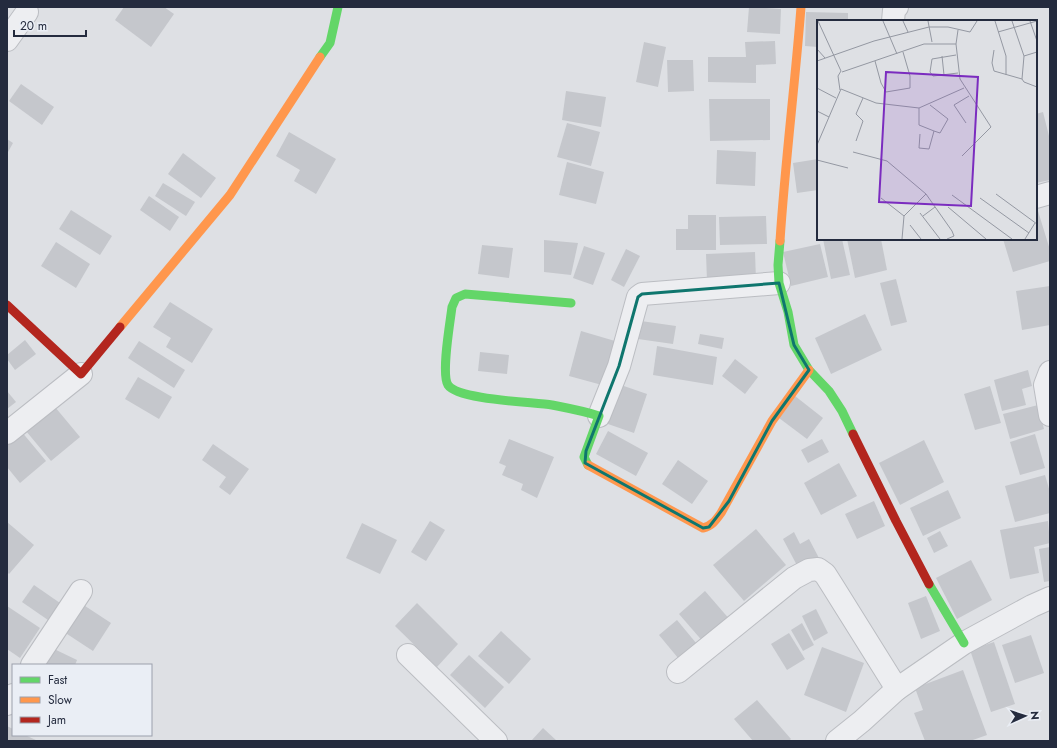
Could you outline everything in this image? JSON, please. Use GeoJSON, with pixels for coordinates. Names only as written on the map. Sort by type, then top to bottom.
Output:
{"type":"FeatureCollection","features":[{"type":"Feature","properties":{"kind":"street"},"geometry":{"type":"LineString","coordinates":[[7,433],[81,374],[230,195],[330,43],[338,7]]}},
{"type":"Feature","properties":{"kind":"street"},"geometry":{"type":"LineString","coordinates":[[801,7],[784,181],[778,265],[779,283],[788,312],[794,345],[809,370],[829,391],[842,411],[930,586],[964,643]]}},
{"type":"Feature","properties":{"kind":"street"},"geometry":{"type":"LineString","coordinates":[[893,20],[894,10],[897,7]]}},
{"type":"Feature","properties":{"kind":"street"},"geometry":{"type":"LineString","coordinates":[[7,40],[27,12]]}},
{"type":"Feature","properties":{"kind":"street"},"geometry":{"type":"LineString","coordinates":[[1037,197],[1050,193]]}},
{"type":"Feature","properties":{"kind":"street"},"geometry":{"type":"LineString","coordinates":[[779,283],[642,294],[638,297],[619,366],[584,458],[585,463],[703,528],[709,527],[718,519],[729,502],[772,421],[809,370]]}},
{"type":"Feature","properties":{"kind":"street"},"geometry":{"type":"LineString","coordinates":[[571,303],[465,294],[456,298],[452,307],[445,373],[448,385],[453,390],[482,398],[551,405],[599,416]]}},
{"type":"Feature","properties":{"kind":"street"},"geometry":{"type":"LineString","coordinates":[[7,305],[81,374]]}},
{"type":"Feature","properties":{"kind":"street"},"geometry":{"type":"LineString","coordinates":[[1050,372],[1045,385],[1050,415]]}},
{"type":"Feature","properties":{"kind":"street"},"geometry":{"type":"LineString","coordinates":[[678,672],[794,578],[809,570],[818,569],[825,574],[897,689]]}},
{"type":"Feature","properties":{"kind":"street"},"geometry":{"type":"LineString","coordinates":[[33,664],[81,591]]}},
{"type":"Feature","properties":{"kind":"street"},"geometry":{"type":"LineString","coordinates":[[837,741],[862,721],[897,689],[964,643],[1032,606],[1050,598]]}},
{"type":"Feature","properties":{"kind":"street"},"geometry":{"type":"LineString","coordinates":[[408,655],[496,741]]}},
{"type":"Feature","properties":{"kind":"highlighted area"},"geometry":{"type":"Polygon","coordinates":[[[779,283],[794,345],[809,370],[772,421],[729,501],[709,527],[703,528],[585,463],[586,451],[619,366],[638,297],[642,294],[779,283]]]}},
{"type":"Feature","properties":{"kind":"building"},"geometry":{"type":"Polygon","coordinates":[[[124,7],[164,7],[174,14],[151,47],[115,20],[124,7]]]}},
{"type":"Feature","properties":{"kind":"building"},"geometry":{"type":"Polygon","coordinates":[[[749,7],[781,9],[780,34],[747,32],[749,7]]]}},
{"type":"Feature","properties":{"kind":"building"},"geometry":{"type":"Polygon","coordinates":[[[806,12],[848,13],[848,20],[817,20],[817,47],[805,46],[806,12]]]}},
{"type":"Feature","properties":{"kind":"building"},"geometry":{"type":"Polygon","coordinates":[[[775,41],[776,64],[756,65],[756,83],[708,82],[708,57],[746,57],[745,42],[775,41]]]}},
{"type":"Feature","properties":{"kind":"building"},"geometry":{"type":"Polygon","coordinates":[[[644,42],[666,47],[658,87],[636,82],[644,42]]]}},
{"type":"Feature","properties":{"kind":"building"},"geometry":{"type":"Polygon","coordinates":[[[667,60],[693,60],[694,91],[668,92],[667,60]]]}},
{"type":"Feature","properties":{"kind":"building"},"geometry":{"type":"Polygon","coordinates":[[[21,84],[54,107],[42,125],[9,101],[21,84]]]}},
{"type":"Feature","properties":{"kind":"building"},"geometry":{"type":"Polygon","coordinates":[[[566,91],[606,97],[601,127],[562,120],[566,91]]]}},
{"type":"Feature","properties":{"kind":"building"},"geometry":{"type":"Polygon","coordinates":[[[709,99],[770,99],[770,140],[710,141],[709,99]]]}},
{"type":"Feature","properties":{"kind":"building"},"geometry":{"type":"Polygon","coordinates":[[[1043,112],[1050,140],[1050,180],[1037,183],[1037,114],[1043,112]]]}},
{"type":"Feature","properties":{"kind":"building"},"geometry":{"type":"Polygon","coordinates":[[[567,123],[600,132],[591,166],[557,157],[567,123]]]}},
{"type":"Feature","properties":{"kind":"building"},"geometry":{"type":"Polygon","coordinates":[[[289,132],[336,159],[316,194],[294,181],[300,170],[276,156],[289,132]]]}},
{"type":"Feature","properties":{"kind":"building"},"geometry":{"type":"Polygon","coordinates":[[[7,139],[13,143],[7,154],[7,139]]]}},
{"type":"Feature","properties":{"kind":"building"},"geometry":{"type":"Polygon","coordinates":[[[717,150],[756,152],[755,186],[716,184],[717,150]]]}},
{"type":"Feature","properties":{"kind":"building"},"geometry":{"type":"Polygon","coordinates":[[[183,153],[216,178],[201,198],[168,174],[183,153]]]}},
{"type":"Feature","properties":{"kind":"building"},"geometry":{"type":"Polygon","coordinates":[[[817,159],[817,190],[797,193],[793,163],[817,159]]]}},
{"type":"Feature","properties":{"kind":"building"},"geometry":{"type":"Polygon","coordinates":[[[567,162],[604,172],[596,204],[559,195],[567,162]]]}},
{"type":"Feature","properties":{"kind":"building"},"geometry":{"type":"Polygon","coordinates":[[[163,183],[195,202],[186,216],[155,196],[163,183]]]}},
{"type":"Feature","properties":{"kind":"building"},"geometry":{"type":"Polygon","coordinates":[[[149,196],[179,217],[170,231],[140,210],[149,196]]]}},
{"type":"Feature","properties":{"kind":"building"},"geometry":{"type":"Polygon","coordinates":[[[71,210],[112,236],[100,255],[59,229],[71,210]]]}},
{"type":"Feature","properties":{"kind":"building"},"geometry":{"type":"Polygon","coordinates":[[[1037,212],[1050,250],[1050,261],[1013,272],[1003,240],[1037,240],[1037,212]]]}},
{"type":"Feature","properties":{"kind":"building"},"geometry":{"type":"Polygon","coordinates":[[[688,215],[716,215],[716,250],[676,250],[676,229],[688,229],[688,215]]]}},
{"type":"Feature","properties":{"kind":"building"},"geometry":{"type":"Polygon","coordinates":[[[766,216],[767,244],[720,245],[719,217],[766,216]]]}},
{"type":"Feature","properties":{"kind":"building"},"geometry":{"type":"Polygon","coordinates":[[[544,240],[578,243],[571,275],[544,272],[544,240]]]}},
{"type":"Feature","properties":{"kind":"building"},"geometry":{"type":"Polygon","coordinates":[[[823,240],[842,240],[850,275],[831,279],[823,240]]]}},
{"type":"Feature","properties":{"kind":"building"},"geometry":{"type":"Polygon","coordinates":[[[847,240],[881,240],[887,270],[855,278],[847,240]]]}},
{"type":"Feature","properties":{"kind":"building"},"geometry":{"type":"Polygon","coordinates":[[[56,242],[90,264],[76,288],[41,266],[56,242]]]}},
{"type":"Feature","properties":{"kind":"building"},"geometry":{"type":"Polygon","coordinates":[[[820,244],[828,277],[791,286],[783,252],[820,244]]]}},
{"type":"Feature","properties":{"kind":"building"},"geometry":{"type":"Polygon","coordinates":[[[482,245],[513,248],[509,278],[478,274],[482,245]]]}},
{"type":"Feature","properties":{"kind":"building"},"geometry":{"type":"Polygon","coordinates":[[[584,246],[605,253],[593,285],[573,278],[584,246]]]}},
{"type":"Feature","properties":{"kind":"building"},"geometry":{"type":"Polygon","coordinates":[[[626,249],[640,256],[624,287],[611,280],[626,249]]]}},
{"type":"Feature","properties":{"kind":"building"},"geometry":{"type":"Polygon","coordinates":[[[755,252],[756,280],[707,281],[706,254],[755,252]]]}},
{"type":"Feature","properties":{"kind":"building"},"geometry":{"type":"Polygon","coordinates":[[[896,279],[907,322],[891,326],[880,283],[896,279]]]}},
{"type":"Feature","properties":{"kind":"building"},"geometry":{"type":"Polygon","coordinates":[[[1050,286],[1050,325],[1022,330],[1016,291],[1050,286]]]}},
{"type":"Feature","properties":{"kind":"building"},"geometry":{"type":"Polygon","coordinates":[[[170,302],[213,329],[192,363],[166,347],[171,338],[153,327],[170,302]]]}},
{"type":"Feature","properties":{"kind":"building"},"geometry":{"type":"Polygon","coordinates":[[[865,314],[882,350],[831,374],[815,338],[865,314]]]}},
{"type":"Feature","properties":{"kind":"building"},"geometry":{"type":"Polygon","coordinates":[[[641,321],[676,326],[673,344],[638,339],[641,321]]]}},
{"type":"Feature","properties":{"kind":"building"},"geometry":{"type":"Polygon","coordinates":[[[581,331],[615,341],[602,385],[569,376],[581,331]]]}},
{"type":"Feature","properties":{"kind":"building"},"geometry":{"type":"Polygon","coordinates":[[[700,334],[724,338],[722,349],[698,344],[700,334]]]}},
{"type":"Feature","properties":{"kind":"building"},"geometry":{"type":"Polygon","coordinates":[[[25,340],[36,354],[15,370],[7,359],[7,355],[25,340]]]}},
{"type":"Feature","properties":{"kind":"building"},"geometry":{"type":"Polygon","coordinates":[[[139,341],[185,370],[174,388],[128,358],[139,341]]]}},
{"type":"Feature","properties":{"kind":"building"},"geometry":{"type":"Polygon","coordinates":[[[657,346],[717,357],[713,385],[653,375],[657,346]]]}},
{"type":"Feature","properties":{"kind":"building"},"geometry":{"type":"Polygon","coordinates":[[[480,352],[509,355],[507,374],[478,371],[480,352]]]}},
{"type":"Feature","properties":{"kind":"building"},"geometry":{"type":"Polygon","coordinates":[[[735,359],[758,377],[745,394],[722,376],[735,359]]]}},
{"type":"Feature","properties":{"kind":"building"},"geometry":{"type":"Polygon","coordinates":[[[1028,370],[1032,386],[1022,389],[1026,405],[1002,411],[994,380],[1028,370]]]}},
{"type":"Feature","properties":{"kind":"building"},"geometry":{"type":"Polygon","coordinates":[[[138,377],[172,397],[159,419],[125,399],[138,377]]]}},
{"type":"Feature","properties":{"kind":"building"},"geometry":{"type":"Polygon","coordinates":[[[621,385],[647,394],[634,433],[608,424],[621,385]]]}},
{"type":"Feature","properties":{"kind":"building"},"geometry":{"type":"Polygon","coordinates":[[[990,386],[1001,423],[975,430],[964,394],[990,386]]]}},
{"type":"Feature","properties":{"kind":"building"},"geometry":{"type":"Polygon","coordinates":[[[7,391],[16,402],[7,409],[7,391]]]}},
{"type":"Feature","properties":{"kind":"building"},"geometry":{"type":"Polygon","coordinates":[[[795,396],[823,418],[807,439],[779,418],[795,396]]]}},
{"type":"Feature","properties":{"kind":"building"},"geometry":{"type":"Polygon","coordinates":[[[1038,405],[1044,429],[1010,439],[1003,414],[1038,405]]]}},
{"type":"Feature","properties":{"kind":"building"},"geometry":{"type":"Polygon","coordinates":[[[55,407],[80,437],[51,461],[26,431],[55,407]]]}},
{"type":"Feature","properties":{"kind":"building"},"geometry":{"type":"Polygon","coordinates":[[[21,431],[46,461],[20,483],[7,467],[7,444],[21,431]]]}},
{"type":"Feature","properties":{"kind":"building"},"geometry":{"type":"Polygon","coordinates":[[[608,431],[648,453],[636,476],[596,454],[608,431]]]}},
{"type":"Feature","properties":{"kind":"building"},"geometry":{"type":"Polygon","coordinates":[[[1035,434],[1045,468],[1020,475],[1010,442],[1035,434]]]}},
{"type":"Feature","properties":{"kind":"building"},"geometry":{"type":"Polygon","coordinates":[[[509,439],[554,457],[537,498],[521,490],[523,484],[502,475],[506,466],[499,463],[509,439]]]}},
{"type":"Feature","properties":{"kind":"building"},"geometry":{"type":"Polygon","coordinates":[[[822,439],[829,452],[808,463],[801,450],[822,439]]]}},
{"type":"Feature","properties":{"kind":"building"},"geometry":{"type":"Polygon","coordinates":[[[924,440],[944,482],[900,505],[879,463],[924,440]]]}},
{"type":"Feature","properties":{"kind":"building"},"geometry":{"type":"Polygon","coordinates":[[[213,444],[249,469],[230,495],[219,487],[226,477],[202,460],[213,444]]]}},
{"type":"Feature","properties":{"kind":"building"},"geometry":{"type":"Polygon","coordinates":[[[678,460],[708,481],[692,504],[662,484],[678,460]]]}},
{"type":"Feature","properties":{"kind":"building"},"geometry":{"type":"Polygon","coordinates":[[[839,463],[857,496],[821,515],[804,483],[839,463]]]}},
{"type":"Feature","properties":{"kind":"building"},"geometry":{"type":"Polygon","coordinates":[[[1045,475],[1050,492],[1050,513],[1015,522],[1005,486],[1045,475]]]}},
{"type":"Feature","properties":{"kind":"building"},"geometry":{"type":"Polygon","coordinates":[[[948,490],[961,518],[923,536],[910,508],[948,490]]]}},
{"type":"Feature","properties":{"kind":"building"},"geometry":{"type":"Polygon","coordinates":[[[874,501],[885,526],[857,539],[845,514],[874,501]]]}},
{"type":"Feature","properties":{"kind":"building"},"geometry":{"type":"Polygon","coordinates":[[[430,521],[445,530],[426,561],[411,552],[430,521]]]}},
{"type":"Feature","properties":{"kind":"building"},"geometry":{"type":"Polygon","coordinates":[[[1048,521],[1050,543],[1034,547],[1039,573],[1010,579],[1000,530],[1048,521]]]}},
{"type":"Feature","properties":{"kind":"building"},"geometry":{"type":"Polygon","coordinates":[[[7,522],[34,545],[9,574],[7,572],[7,522]]]}},
{"type":"Feature","properties":{"kind":"building"},"geometry":{"type":"Polygon","coordinates":[[[362,523],[397,540],[380,574],[346,558],[362,523]]]}},
{"type":"Feature","properties":{"kind":"building"},"geometry":{"type":"Polygon","coordinates":[[[756,529],[786,565],[744,601],[713,565],[756,529]]]}},
{"type":"Feature","properties":{"kind":"building"},"geometry":{"type":"Polygon","coordinates":[[[940,531],[948,546],[934,553],[927,538],[940,531]]]}},
{"type":"Feature","properties":{"kind":"building"},"geometry":{"type":"Polygon","coordinates":[[[794,532],[800,544],[809,539],[820,560],[800,571],[783,539],[794,532]]]}},
{"type":"Feature","properties":{"kind":"building"},"geometry":{"type":"Polygon","coordinates":[[[1050,547],[1050,581],[1044,582],[1039,549],[1050,547]]]}},
{"type":"Feature","properties":{"kind":"building"},"geometry":{"type":"Polygon","coordinates":[[[971,560],[992,600],[957,619],[936,578],[971,560]]]}},
{"type":"Feature","properties":{"kind":"building"},"geometry":{"type":"Polygon","coordinates":[[[34,585],[60,603],[48,620],[22,602],[34,585]]]}},
{"type":"Feature","properties":{"kind":"building"},"geometry":{"type":"Polygon","coordinates":[[[705,591],[731,621],[705,644],[679,614],[705,591]]]}},
{"type":"Feature","properties":{"kind":"building"},"geometry":{"type":"Polygon","coordinates":[[[926,596],[940,631],[921,639],[908,603],[926,596]]]}},
{"type":"Feature","properties":{"kind":"building"},"geometry":{"type":"Polygon","coordinates":[[[417,603],[458,644],[437,667],[395,626],[417,603]]]}},
{"type":"Feature","properties":{"kind":"building"},"geometry":{"type":"Polygon","coordinates":[[[82,604],[111,623],[93,651],[64,632],[82,604]]]}},
{"type":"Feature","properties":{"kind":"building"},"geometry":{"type":"Polygon","coordinates":[[[7,606],[40,628],[20,658],[7,649],[7,606]]]}},
{"type":"Feature","properties":{"kind":"building"},"geometry":{"type":"Polygon","coordinates":[[[816,609],[828,633],[814,641],[802,616],[816,609]]]}},
{"type":"Feature","properties":{"kind":"building"},"geometry":{"type":"Polygon","coordinates":[[[677,620],[701,649],[683,664],[659,635],[677,620]]]}},
{"type":"Feature","properties":{"kind":"building"},"geometry":{"type":"Polygon","coordinates":[[[802,623],[814,645],[803,651],[791,630],[802,623]]]}},
{"type":"Feature","properties":{"kind":"building"},"geometry":{"type":"Polygon","coordinates":[[[501,631],[531,659],[509,684],[478,656],[501,631]]]}},
{"type":"Feature","properties":{"kind":"building"},"geometry":{"type":"Polygon","coordinates":[[[789,633],[805,659],[787,670],[771,644],[789,633]]]}},
{"type":"Feature","properties":{"kind":"building"},"geometry":{"type":"Polygon","coordinates":[[[1031,635],[1044,673],[1015,683],[1002,645],[1031,635]]]}},
{"type":"Feature","properties":{"kind":"building"},"geometry":{"type":"Polygon","coordinates":[[[994,642],[1015,704],[991,712],[970,650],[994,642]]]}},
{"type":"Feature","properties":{"kind":"building"},"geometry":{"type":"Polygon","coordinates":[[[822,647],[864,663],[846,712],[804,695],[822,647]]]}},
{"type":"Feature","properties":{"kind":"building"},"geometry":{"type":"Polygon","coordinates":[[[52,648],[77,660],[75,664],[44,664],[52,648]]]}},
{"type":"Feature","properties":{"kind":"building"},"geometry":{"type":"Polygon","coordinates":[[[469,655],[504,687],[485,708],[450,675],[469,655]]]}},
{"type":"Feature","properties":{"kind":"building"},"geometry":{"type":"Polygon","coordinates":[[[963,670],[987,735],[970,741],[925,741],[914,713],[923,710],[915,688],[963,670]]]}},
{"type":"Feature","properties":{"kind":"building"},"geometry":{"type":"Polygon","coordinates":[[[757,700],[791,739],[789,741],[753,741],[734,719],[757,700]]]}},
{"type":"Feature","properties":{"kind":"building"},"geometry":{"type":"Polygon","coordinates":[[[7,726],[12,728],[12,736],[27,736],[38,741],[7,741],[7,726]]]}},
{"type":"Feature","properties":{"kind":"building"},"geometry":{"type":"Polygon","coordinates":[[[543,728],[557,741],[531,741],[543,728]]]}},
{"type":"Feature","properties":{"kind":"traffic: fast"},"geometry":{"type":"LineString","coordinates":[[320,57],[330,43],[338,7]]}},
{"type":"Feature","properties":{"kind":"traffic: fast"},"geometry":{"type":"LineString","coordinates":[[780,241],[778,265],[779,283],[788,312],[794,345],[809,370],[829,391],[842,411],[853,434]]}},
{"type":"Feature","properties":{"kind":"traffic: fast"},"geometry":{"type":"LineString","coordinates":[[571,303],[465,294],[456,298],[452,307],[445,370],[448,385],[455,390],[466,394],[497,400],[552,405],[599,416],[584,457],[588,465]]}},
{"type":"Feature","properties":{"kind":"traffic: fast"},"geometry":{"type":"LineString","coordinates":[[929,584],[964,643]]}},
{"type":"Feature","properties":{"kind":"traffic: slow"},"geometry":{"type":"LineString","coordinates":[[780,241],[801,7]]}},
{"type":"Feature","properties":{"kind":"traffic: slow"},"geometry":{"type":"LineString","coordinates":[[120,327],[230,195],[320,57]]}},
{"type":"Feature","properties":{"kind":"traffic: slow"},"geometry":{"type":"LineString","coordinates":[[588,465],[703,528],[709,526],[721,513],[772,421],[809,370]]}},
{"type":"Feature","properties":{"kind":"traffic: jam"},"geometry":{"type":"LineString","coordinates":[[7,305],[81,374],[120,327]]}},
{"type":"Feature","properties":{"kind":"traffic: jam"},"geometry":{"type":"LineString","coordinates":[[853,434],[929,584]]}}]}
